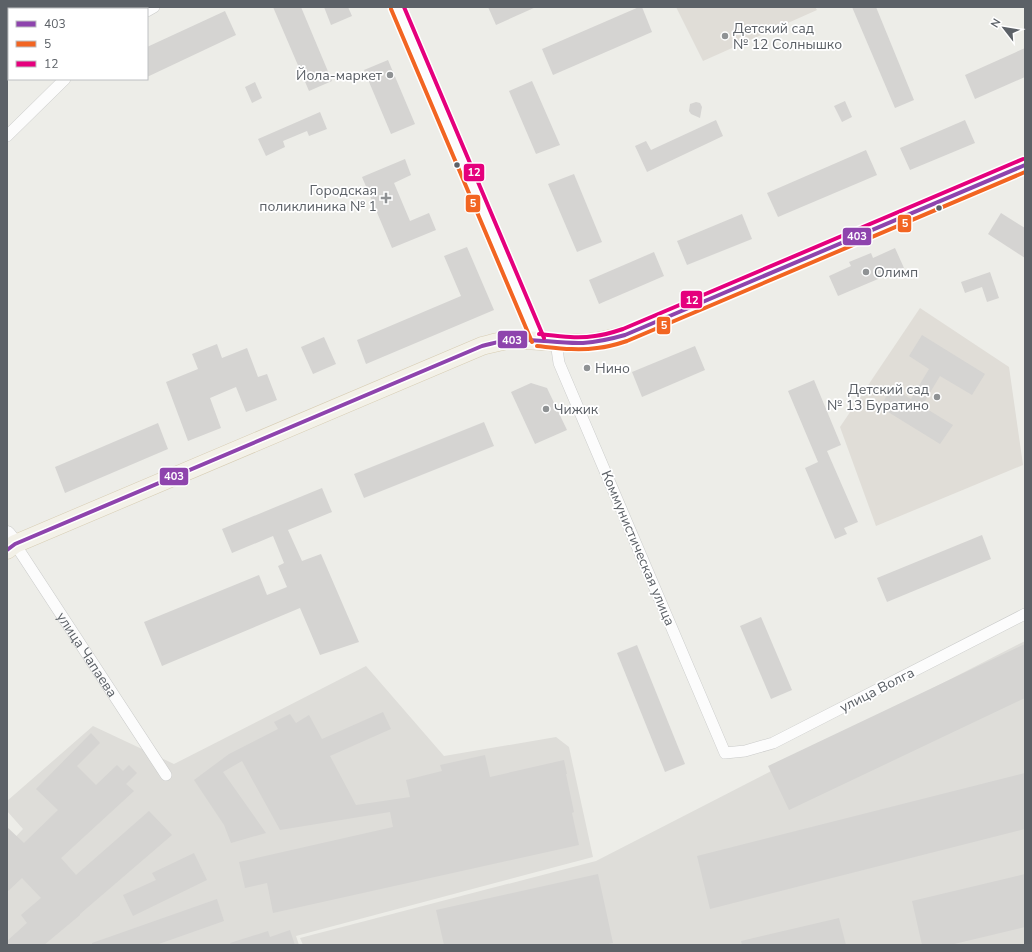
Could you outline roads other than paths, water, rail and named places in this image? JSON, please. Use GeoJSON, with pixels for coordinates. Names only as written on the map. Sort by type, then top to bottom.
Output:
{"type":"FeatureCollection","features":[{"type":"Feature","properties":{"kind":"main road"},"geometry":{"type":"LineString","coordinates":[[10,543],[482,346],[507,340],[538,340],[577,343],[596,342],[624,335],[1025,164]]}},
{"type":"Feature","properties":{"kind":"street"},"geometry":{"type":"LineString","coordinates":[[397,7],[538,340]]}},
{"type":"Feature","properties":{"kind":"street"},"geometry":{"type":"LineString","coordinates":[[7,136],[64,80]]}},
{"type":"Feature","properties":{"kind":"street","name":"Коммунистическая улица"},"geometry":{"type":"LineString","coordinates":[[556,342],[559,362],[725,753]]}},
{"type":"Feature","properties":{"kind":"street","name":"улица Чапаева"},"geometry":{"type":"LineString","coordinates":[[10,543],[166,776]]}},
{"type":"Feature","properties":{"kind":"street","name":"улица Волга"},"geometry":{"type":"LineString","coordinates":[[725,753],[745,751],[773,744],[1025,614]]}},
{"type":"Feature","properties":{"kind":"place","name":"Детский сад № 12 Солнышко"},"geometry":{"type":"Point","coordinates":[725,36]}},
{"type":"Feature","properties":{"kind":"place","name":"Йола-маркет"},"geometry":{"type":"Point","coordinates":[390,75]}},
{"type":"Feature","properties":{"kind":"place","name":"Городская поликлиника № 1"},"geometry":{"type":"Point","coordinates":[386,198]}},
{"type":"Feature","properties":{"kind":"place","name":"Олимп"},"geometry":{"type":"Point","coordinates":[866,272]}},
{"type":"Feature","properties":{"kind":"place","name":"Нино"},"geometry":{"type":"Point","coordinates":[587,368]}},
{"type":"Feature","properties":{"kind":"place","name":"Детский сад № 13 Буратино"},"geometry":{"type":"Point","coordinates":[937,397]}},
{"type":"Feature","properties":{"kind":"place","name":"Чижик"},"geometry":{"type":"Point","coordinates":[546,409]}}]}
